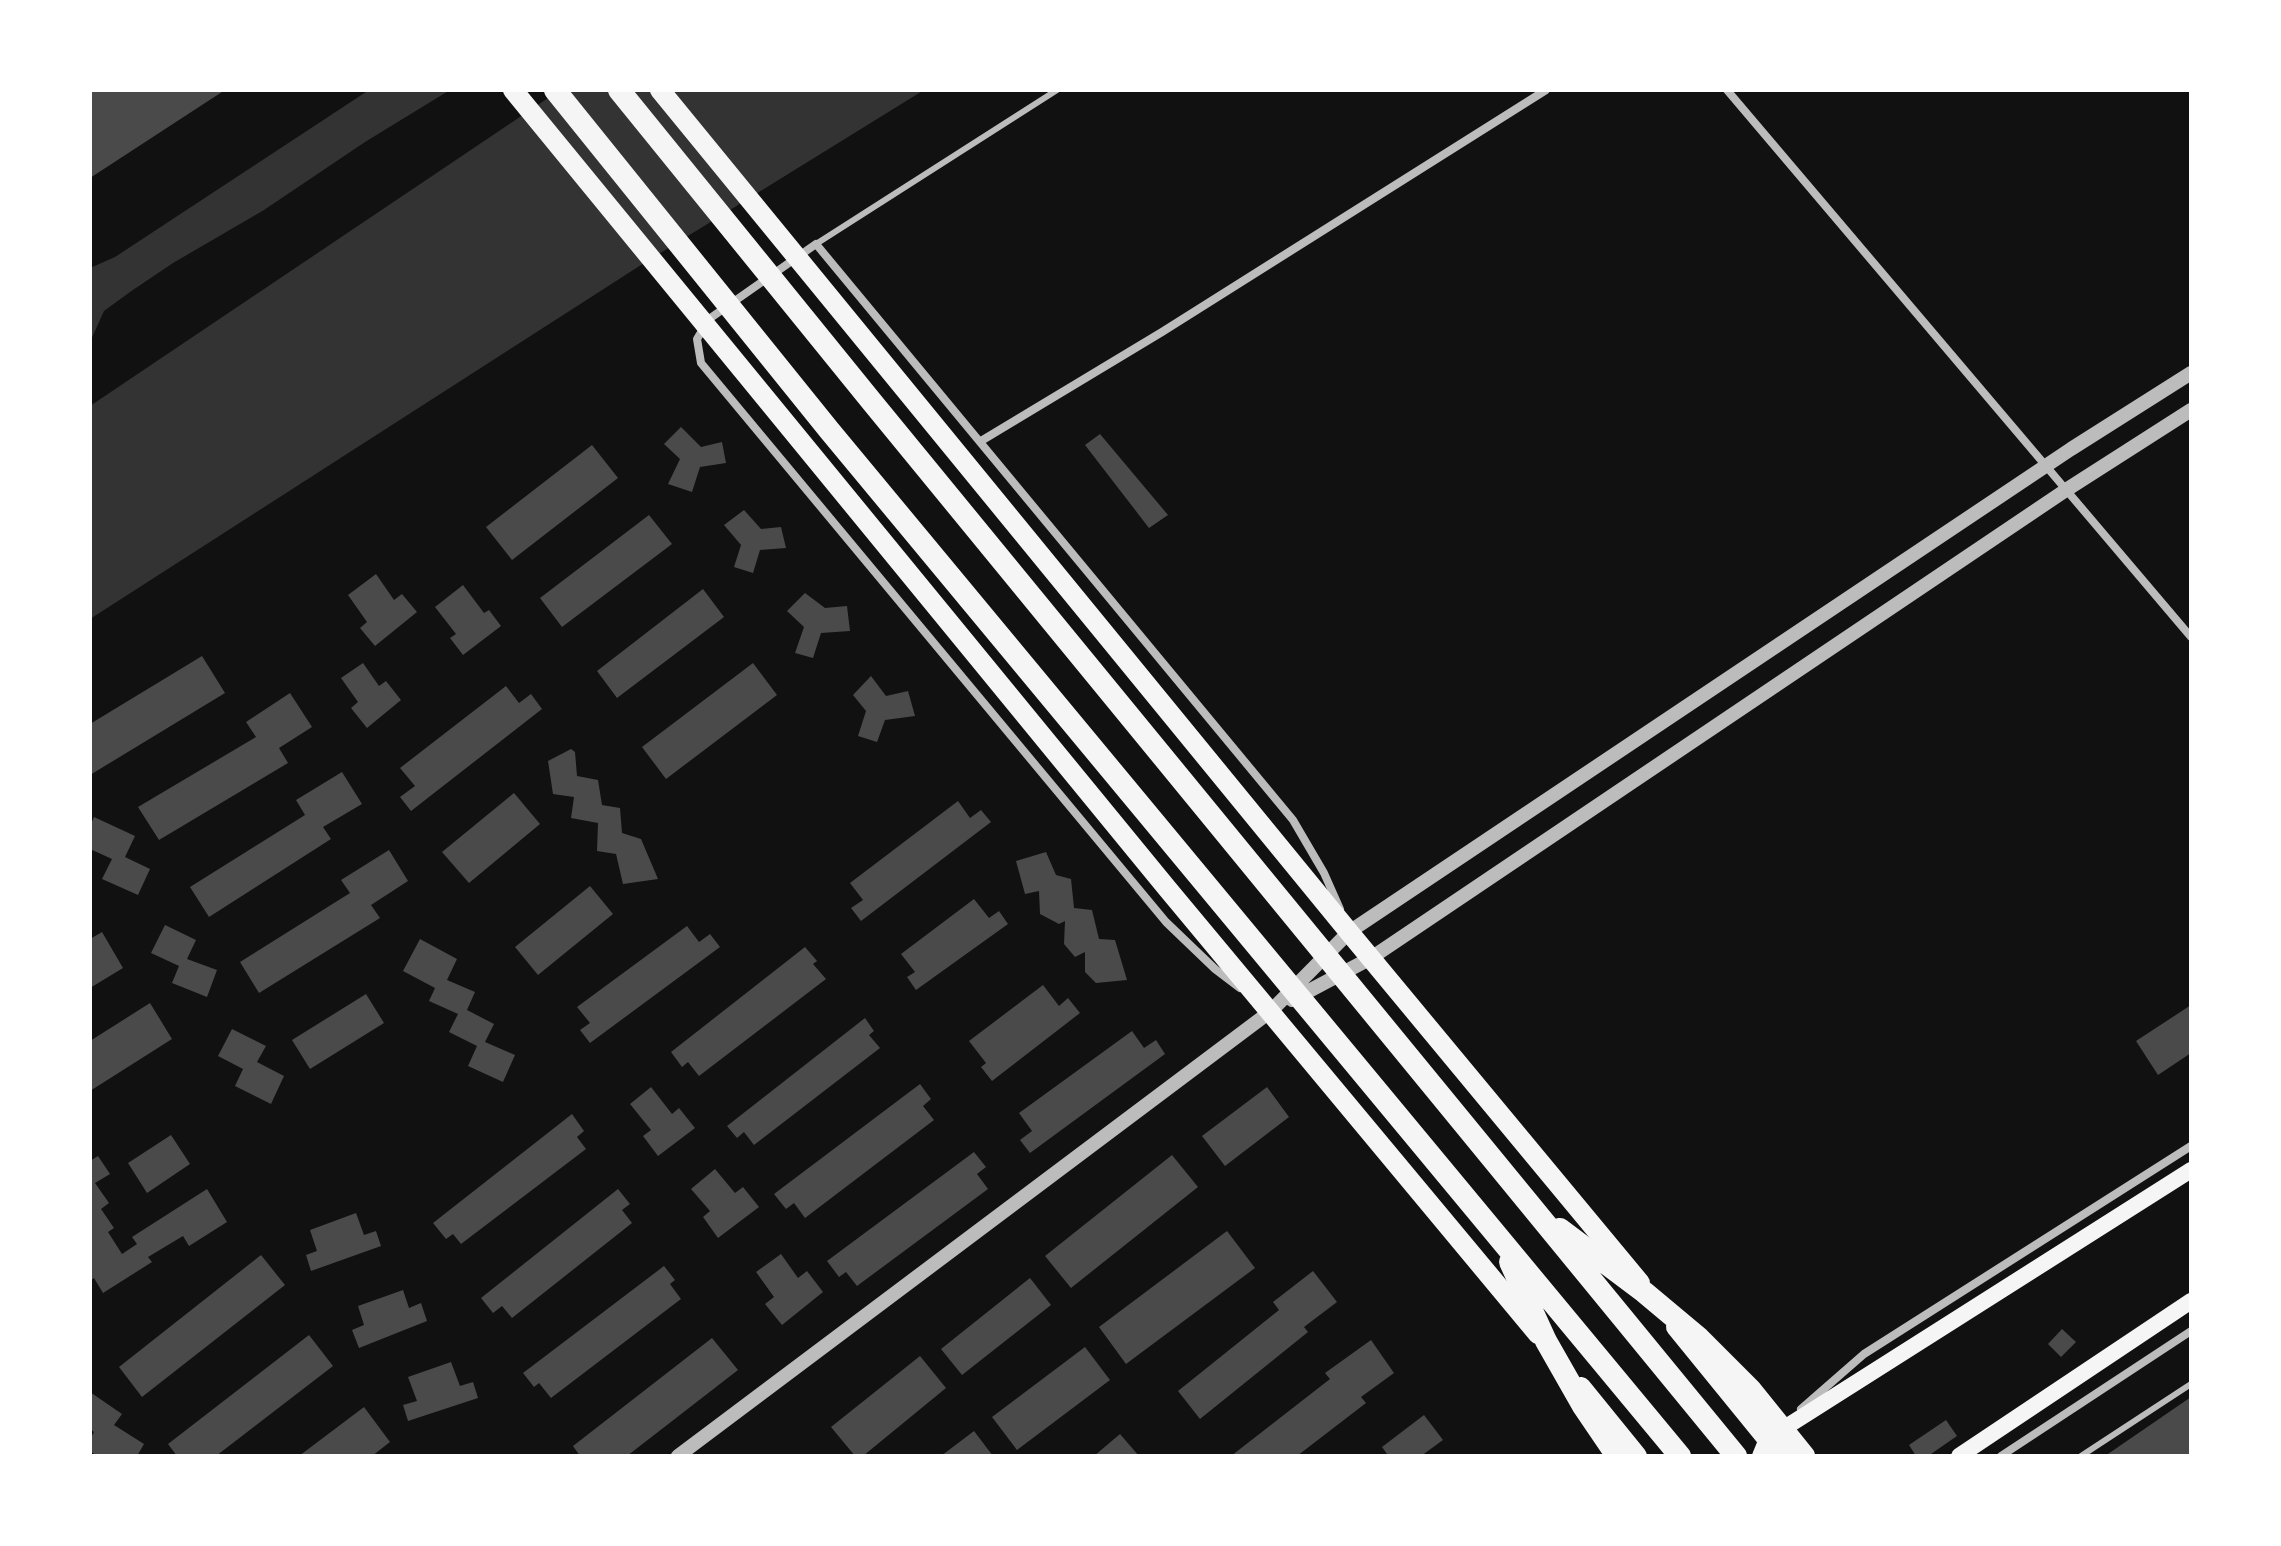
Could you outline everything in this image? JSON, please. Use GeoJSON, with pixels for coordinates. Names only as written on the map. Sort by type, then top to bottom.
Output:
{"type":"FeatureCollection","features":[{"type":"Feature","properties":{"kind":"highway"},"geometry":{"type":"LineString","coordinates":[[555,90],[829,430],[1680,1456]]}},
{"type":"Feature","properties":{"kind":"highway"},"geometry":{"type":"LineString","coordinates":[[619,90],[1736,1456]]}},
{"type":"Feature","properties":{"kind":"highway"},"geometry":{"type":"LineString","coordinates":[[1533,1209],[1644,1292],[1699,1338],[1750,1389],[1804,1456]]}},
{"type":"Feature","properties":{"kind":"highway"},"geometry":{"type":"LineString","coordinates":[[1498,1235],[1546,1341],[1583,1406],[1617,1456]]}},
{"type":"Feature","properties":{"kind":"main road"},"geometry":{"type":"LineString","coordinates":[[513,90],[1637,1456]]}},
{"type":"Feature","properties":{"kind":"main road"},"geometry":{"type":"LineString","coordinates":[[660,90],[1371,958],[1763,1448],[1781,1456]]}},
{"type":"Feature","properties":{"kind":"main road"},"geometry":{"type":"LineString","coordinates":[[1763,1448],[2191,1170]]}},
{"type":"Feature","properties":{"kind":"main road"},"geometry":{"type":"LineString","coordinates":[[1959,1456],[2191,1301]]}},
{"type":"Feature","properties":{"kind":"street"},"geometry":{"type":"LineString","coordinates":[[981,441],[1162,332],[1546,90]]}},
{"type":"Feature","properties":{"kind":"street"},"geometry":{"type":"LineString","coordinates":[[1727,90],[2191,637]]}},
{"type":"Feature","properties":{"kind":"street"},"geometry":{"type":"LineString","coordinates":[[1271,1011],[1215,969],[1166,922],[701,363],[697,339],[709,319],[816,244],[1293,820],[1324,873],[1349,932]]}},
{"type":"Feature","properties":{"kind":"street"},"geometry":{"type":"LineString","coordinates":[[678,1456],[1271,1011],[1349,932],[2046,466],[2191,373]]}},
{"type":"Feature","properties":{"kind":"street"},"geometry":{"type":"LineString","coordinates":[[1271,1011],[1371,958],[2066,490],[2191,410]]}},
{"type":"Feature","properties":{"kind":"street"},"geometry":{"type":"LineString","coordinates":[[1763,1448],[1864,1354],[2191,1146]]}},
{"type":"Feature","properties":{"kind":"street"},"geometry":{"type":"LineString","coordinates":[[2001,1456],[2191,1331]]}},
{"type":"Feature","properties":{"kind":"lane"},"geometry":{"type":"LineString","coordinates":[[816,244],[1057,90]]}},
{"type":"Feature","properties":{"kind":"lane"},"geometry":{"type":"LineString","coordinates":[[2081,1456],[2191,1384]]}},
{"type":"Feature","properties":{"kind":"shaded area"},"geometry":{"type":"Polygon","coordinates":[[[369,90],[450,90],[130,292],[104,311],[90,342],[90,268],[115,257],[369,90]]]}},
{"type":"Feature","properties":{"kind":"shaded area"},"geometry":{"type":"Polygon","coordinates":[[[560,90],[924,90],[641,265],[90,619],[90,406],[560,90]]]}},
{"type":"Feature","properties":{"kind":"building"},"geometry":{"type":"Polygon","coordinates":[[[90,90],[225,90],[90,178],[90,90]]]}},
{"type":"Feature","properties":{"kind":"building"},"geometry":{"type":"Polygon","coordinates":[[[681,427],[701,447],[722,442],[726,463],[700,467],[692,492],[668,484],[680,459],[664,444],[681,427]]]}},
{"type":"Feature","properties":{"kind":"building"},"geometry":{"type":"Polygon","coordinates":[[[1100,434],[1168,515],[1149,528],[1085,445],[1100,434]]]}},
{"type":"Feature","properties":{"kind":"building"},"geometry":{"type":"Polygon","coordinates":[[[592,445],[618,478],[512,560],[486,527],[592,445]]]}},
{"type":"Feature","properties":{"kind":"building"},"geometry":{"type":"Polygon","coordinates":[[[744,510],[761,529],[781,527],[786,548],[760,550],[753,573],[734,567],[741,545],[724,525],[744,510]]]}},
{"type":"Feature","properties":{"kind":"building"},"geometry":{"type":"Polygon","coordinates":[[[649,515],[672,544],[562,627],[540,598],[649,515]]]}},
{"type":"Feature","properties":{"kind":"building"},"geometry":{"type":"Polygon","coordinates":[[[376,574],[394,600],[402,594],[417,612],[375,646],[360,628],[367,622],[348,595],[376,574]]]}},
{"type":"Feature","properties":{"kind":"building"},"geometry":{"type":"Polygon","coordinates":[[[463,585],[484,613],[489,610],[501,626],[463,655],[450,638],[456,634],[435,607],[463,585]]]}},
{"type":"Feature","properties":{"kind":"building"},"geometry":{"type":"Polygon","coordinates":[[[703,589],[724,617],[617,698],[597,671],[703,589]]]}},
{"type":"Feature","properties":{"kind":"building"},"geometry":{"type":"Polygon","coordinates":[[[805,593],[825,608],[847,606],[850,631],[821,633],[813,658],[795,653],[804,627],[787,611],[805,593]]]}},
{"type":"Feature","properties":{"kind":"building"},"geometry":{"type":"Polygon","coordinates":[[[202,656],[225,693],[90,775],[90,724],[202,656]]]}},
{"type":"Feature","properties":{"kind":"building"},"geometry":{"type":"Polygon","coordinates":[[[363,663],[379,686],[386,681],[401,700],[367,728],[351,708],[358,702],[341,678],[363,663]]]}},
{"type":"Feature","properties":{"kind":"building"},"geometry":{"type":"Polygon","coordinates":[[[753,663],[777,695],[666,779],[642,747],[753,663]]]}},
{"type":"Feature","properties":{"kind":"building"},"geometry":{"type":"Polygon","coordinates":[[[871,676],[886,696],[908,691],[915,716],[885,720],[877,742],[858,736],[866,711],[853,695],[871,676]]]}},
{"type":"Feature","properties":{"kind":"building"},"geometry":{"type":"Polygon","coordinates":[[[506,686],[519,703],[531,694],[542,709],[411,811],[400,797],[415,786],[400,768],[506,686]]]}},
{"type":"Feature","properties":{"kind":"building"},"geometry":{"type":"Polygon","coordinates":[[[290,693],[312,727],[279,748],[288,763],[159,840],[138,807],[256,737],[246,722],[290,693]]]}},
{"type":"Feature","properties":{"kind":"building"},"geometry":{"type":"Polygon","coordinates":[[[571,749],[575,752],[577,776],[598,780],[602,805],[620,808],[622,833],[641,839],[658,879],[623,884],[616,854],[597,851],[598,823],[571,818],[574,797],[553,794],[548,761],[571,749]]]}},
{"type":"Feature","properties":{"kind":"building"},"geometry":{"type":"Polygon","coordinates":[[[342,772],[362,804],[323,827],[331,839],[209,917],[190,887],[305,815],[296,800],[342,772]]]}},
{"type":"Feature","properties":{"kind":"building"},"geometry":{"type":"Polygon","coordinates":[[[514,793],[540,824],[469,883],[442,852],[514,793]]]}},
{"type":"Feature","properties":{"kind":"building"},"geometry":{"type":"Polygon","coordinates":[[[958,801],[970,818],[981,810],[991,822],[861,921],[851,908],[863,900],[850,883],[958,801]]]}},
{"type":"Feature","properties":{"kind":"building"},"geometry":{"type":"Polygon","coordinates":[[[94,817],[135,836],[125,857],[150,869],[138,895],[102,879],[112,859],[90,849],[90,826],[94,817]]]}},
{"type":"Feature","properties":{"kind":"building"},"geometry":{"type":"Polygon","coordinates":[[[389,850],[408,881],[371,905],[380,918],[259,993],[240,962],[350,893],[341,880],[389,850]]]}},
{"type":"Feature","properties":{"kind":"building"},"geometry":{"type":"Polygon","coordinates":[[[1046,852],[1056,875],[1071,879],[1074,908],[1092,910],[1099,939],[1115,940],[1127,980],[1096,983],[1085,972],[1085,952],[1075,957],[1064,944],[1065,921],[1059,924],[1040,914],[1039,891],[1025,894],[1016,861],[1046,852]]]}},
{"type":"Feature","properties":{"kind":"building"},"geometry":{"type":"Polygon","coordinates":[[[590,886],[613,914],[538,975],[515,947],[590,886]]]}},
{"type":"Feature","properties":{"kind":"building"},"geometry":{"type":"Polygon","coordinates":[[[974,899],[989,918],[999,911],[1008,924],[916,990],[907,977],[915,972],[901,954],[974,899]]]}},
{"type":"Feature","properties":{"kind":"building"},"geometry":{"type":"Polygon","coordinates":[[[165,925],[196,940],[187,959],[217,970],[207,997],[172,983],[179,966],[151,953],[165,925]]]}},
{"type":"Feature","properties":{"kind":"building"},"geometry":{"type":"Polygon","coordinates":[[[687,926],[699,942],[710,934],[720,947],[590,1043],[580,1030],[590,1023],[577,1007],[687,926]]]}},
{"type":"Feature","properties":{"kind":"building"},"geometry":{"type":"Polygon","coordinates":[[[102,932],[123,968],[90,988],[90,939],[102,932]]]}},
{"type":"Feature","properties":{"kind":"building"},"geometry":{"type":"Polygon","coordinates":[[[420,939],[457,959],[447,980],[475,992],[467,1010],[494,1024],[485,1042],[515,1055],[503,1082],[468,1066],[477,1046],[449,1032],[458,1014],[429,1001],[435,988],[403,971],[420,939]]]}},
{"type":"Feature","properties":{"kind":"building"},"geometry":{"type":"Polygon","coordinates":[[[805,947],[817,961],[813,964],[826,979],[699,1076],[688,1062],[682,1067],[671,1052],[805,947]]]}},
{"type":"Feature","properties":{"kind":"building"},"geometry":{"type":"Polygon","coordinates":[[[1043,985],[1059,1006],[1068,998],[1080,1013],[992,1081],[981,1067],[986,1063],[969,1041],[1043,985]]]}},
{"type":"Feature","properties":{"kind":"building"},"geometry":{"type":"Polygon","coordinates":[[[366,994],[384,1023],[310,1069],[292,1040],[366,994]]]}},
{"type":"Feature","properties":{"kind":"building"},"geometry":{"type":"Polygon","coordinates":[[[150,1003],[172,1039],[90,1091],[90,1041],[150,1003]]]}},
{"type":"Feature","properties":{"kind":"building"},"geometry":{"type":"Polygon","coordinates":[[[2191,1005],[2191,1053],[2158,1075],[2136,1041],[2191,1005]]]}},
{"type":"Feature","properties":{"kind":"building"},"geometry":{"type":"Polygon","coordinates":[[[865,1018],[874,1031],[869,1035],[880,1048],[754,1145],[744,1132],[737,1138],[727,1126],[865,1018]]]}},
{"type":"Feature","properties":{"kind":"building"},"geometry":{"type":"Polygon","coordinates":[[[232,1029],[266,1046],[257,1062],[284,1076],[271,1104],[235,1086],[243,1069],[218,1056],[232,1029]]]}},
{"type":"Feature","properties":{"kind":"building"},"geometry":{"type":"Polygon","coordinates":[[[1132,1031],[1144,1048],[1156,1040],[1165,1054],[1030,1153],[1020,1140],[1032,1131],[1019,1113],[1132,1031]]]}},
{"type":"Feature","properties":{"kind":"building"},"geometry":{"type":"Polygon","coordinates":[[[920,1084],[931,1099],[923,1106],[934,1120],[805,1218],[794,1203],[786,1209],[774,1194],[920,1084]]]}},
{"type":"Feature","properties":{"kind":"building"},"geometry":{"type":"Polygon","coordinates":[[[651,1087],[672,1114],[679,1108],[695,1128],[658,1156],[643,1136],[651,1130],[630,1104],[651,1087]]]}},
{"type":"Feature","properties":{"kind":"building"},"geometry":{"type":"Polygon","coordinates":[[[1267,1087],[1289,1117],[1225,1166],[1202,1136],[1267,1087]]]}},
{"type":"Feature","properties":{"kind":"building"},"geometry":{"type":"Polygon","coordinates":[[[572,1114],[584,1131],[577,1137],[586,1149],[461,1244],[453,1234],[446,1239],[433,1223],[572,1114]]]}},
{"type":"Feature","properties":{"kind":"building"},"geometry":{"type":"Polygon","coordinates":[[[171,1135],[190,1164],[147,1193],[128,1163],[171,1135]]]}},
{"type":"Feature","properties":{"kind":"building"},"geometry":{"type":"Polygon","coordinates":[[[974,1152],[986,1167],[977,1174],[988,1189],[857,1286],[846,1272],[839,1277],[827,1261],[974,1152]]]}},
{"type":"Feature","properties":{"kind":"building"},"geometry":{"type":"Polygon","coordinates":[[[1172,1155],[1198,1187],[1071,1288],[1045,1256],[1172,1155]]]}},
{"type":"Feature","properties":{"kind":"building"},"geometry":{"type":"Polygon","coordinates":[[[98,1156],[110,1174],[95,1183],[109,1203],[101,1209],[114,1228],[108,1232],[122,1254],[137,1244],[132,1237],[207,1189],[227,1222],[189,1246],[183,1236],[148,1257],[152,1262],[103,1293],[94,1278],[90,1281],[90,1161],[98,1156]]]}},
{"type":"Feature","properties":{"kind":"building"},"geometry":{"type":"Polygon","coordinates":[[[715,1169],[735,1193],[743,1187],[759,1207],[718,1238],[703,1217],[710,1211],[691,1189],[715,1169]]]}},
{"type":"Feature","properties":{"kind":"building"},"geometry":{"type":"Polygon","coordinates":[[[618,1189],[630,1204],[622,1210],[632,1223],[512,1318],[502,1306],[493,1313],[481,1298],[618,1189]]]}},
{"type":"Feature","properties":{"kind":"building"},"geometry":{"type":"Polygon","coordinates":[[[356,1213],[364,1235],[376,1231],[381,1246],[311,1271],[306,1255],[317,1251],[310,1230],[356,1213]]]}},
{"type":"Feature","properties":{"kind":"building"},"geometry":{"type":"Polygon","coordinates":[[[1227,1231],[1255,1268],[1126,1364],[1099,1327],[1227,1231]]]}},
{"type":"Feature","properties":{"kind":"building"},"geometry":{"type":"Polygon","coordinates":[[[781,1254],[798,1278],[807,1271],[823,1292],[782,1325],[765,1304],[774,1297],[756,1272],[781,1254]]]}},
{"type":"Feature","properties":{"kind":"building"},"geometry":{"type":"Polygon","coordinates":[[[261,1255],[285,1285],[142,1397],[119,1367],[261,1255]]]}},
{"type":"Feature","properties":{"kind":"building"},"geometry":{"type":"Polygon","coordinates":[[[664,1266],[675,1280],[670,1284],[681,1299],[551,1398],[539,1383],[534,1387],[523,1373],[664,1266]]]}},
{"type":"Feature","properties":{"kind":"building"},"geometry":{"type":"Polygon","coordinates":[[[1313,1271],[1337,1302],[1304,1327],[1308,1332],[1200,1419],[1178,1391],[1279,1310],[1273,1302],[1313,1271]]]}},
{"type":"Feature","properties":{"kind":"building"},"geometry":{"type":"Polygon","coordinates":[[[1030,1278],[1051,1305],[962,1375],[941,1349],[1030,1278]]]}},
{"type":"Feature","properties":{"kind":"building"},"geometry":{"type":"Polygon","coordinates":[[[403,1290],[409,1308],[421,1303],[427,1321],[359,1348],[352,1330],[364,1325],[358,1306],[403,1290]]]}},
{"type":"Feature","properties":{"kind":"building"},"geometry":{"type":"Polygon","coordinates":[[[2062,1329],[2076,1342],[2061,1357],[2048,1344],[2062,1329]]]}},
{"type":"Feature","properties":{"kind":"building"},"geometry":{"type":"Polygon","coordinates":[[[309,1335],[333,1366],[216,1456],[177,1456],[168,1444],[309,1335]]]}},
{"type":"Feature","properties":{"kind":"building"},"geometry":{"type":"Polygon","coordinates":[[[712,1338],[738,1370],[627,1456],[580,1456],[573,1446],[712,1338]]]}},
{"type":"Feature","properties":{"kind":"building"},"geometry":{"type":"Polygon","coordinates":[[[1371,1340],[1394,1373],[1361,1397],[1366,1403],[1297,1456],[1231,1456],[1330,1379],[1325,1373],[1371,1340]]]}},
{"type":"Feature","properties":{"kind":"building"},"geometry":{"type":"Polygon","coordinates":[[[1085,1347],[1110,1380],[1017,1450],[992,1417],[1085,1347]]]}},
{"type":"Feature","properties":{"kind":"building"},"geometry":{"type":"Polygon","coordinates":[[[920,1356],[946,1388],[863,1456],[855,1456],[831,1427],[920,1356]]]}},
{"type":"Feature","properties":{"kind":"building"},"geometry":{"type":"Polygon","coordinates":[[[451,1362],[460,1386],[473,1382],[478,1398],[408,1421],[403,1405],[417,1401],[408,1377],[451,1362]]]}},
{"type":"Feature","properties":{"kind":"building"},"geometry":{"type":"Polygon","coordinates":[[[90,1392],[122,1414],[114,1425],[144,1444],[137,1456],[97,1456],[90,1451],[90,1439],[94,1432],[90,1429],[90,1392]]]}},
{"type":"Feature","properties":{"kind":"building"},"geometry":{"type":"Polygon","coordinates":[[[2191,1397],[2191,1456],[2105,1456],[2191,1397]]]}},
{"type":"Feature","properties":{"kind":"building"},"geometry":{"type":"Polygon","coordinates":[[[364,1407],[390,1442],[372,1456],[299,1456],[364,1407]]]}},
{"type":"Feature","properties":{"kind":"building"},"geometry":{"type":"Polygon","coordinates":[[[1424,1415],[1443,1440],[1421,1456],[1384,1456],[1387,1454],[1382,1447],[1424,1415]]]}},
{"type":"Feature","properties":{"kind":"building"},"geometry":{"type":"Polygon","coordinates":[[[1946,1420],[1957,1436],[1928,1456],[1916,1456],[1909,1445],[1946,1420]]]}},
{"type":"Feature","properties":{"kind":"building"},"geometry":{"type":"Polygon","coordinates":[[[974,1431],[993,1456],[941,1456],[974,1431]]]}},
{"type":"Feature","properties":{"kind":"building"},"geometry":{"type":"Polygon","coordinates":[[[1120,1434],[1139,1456],[1094,1456],[1120,1434]]]}}]}
